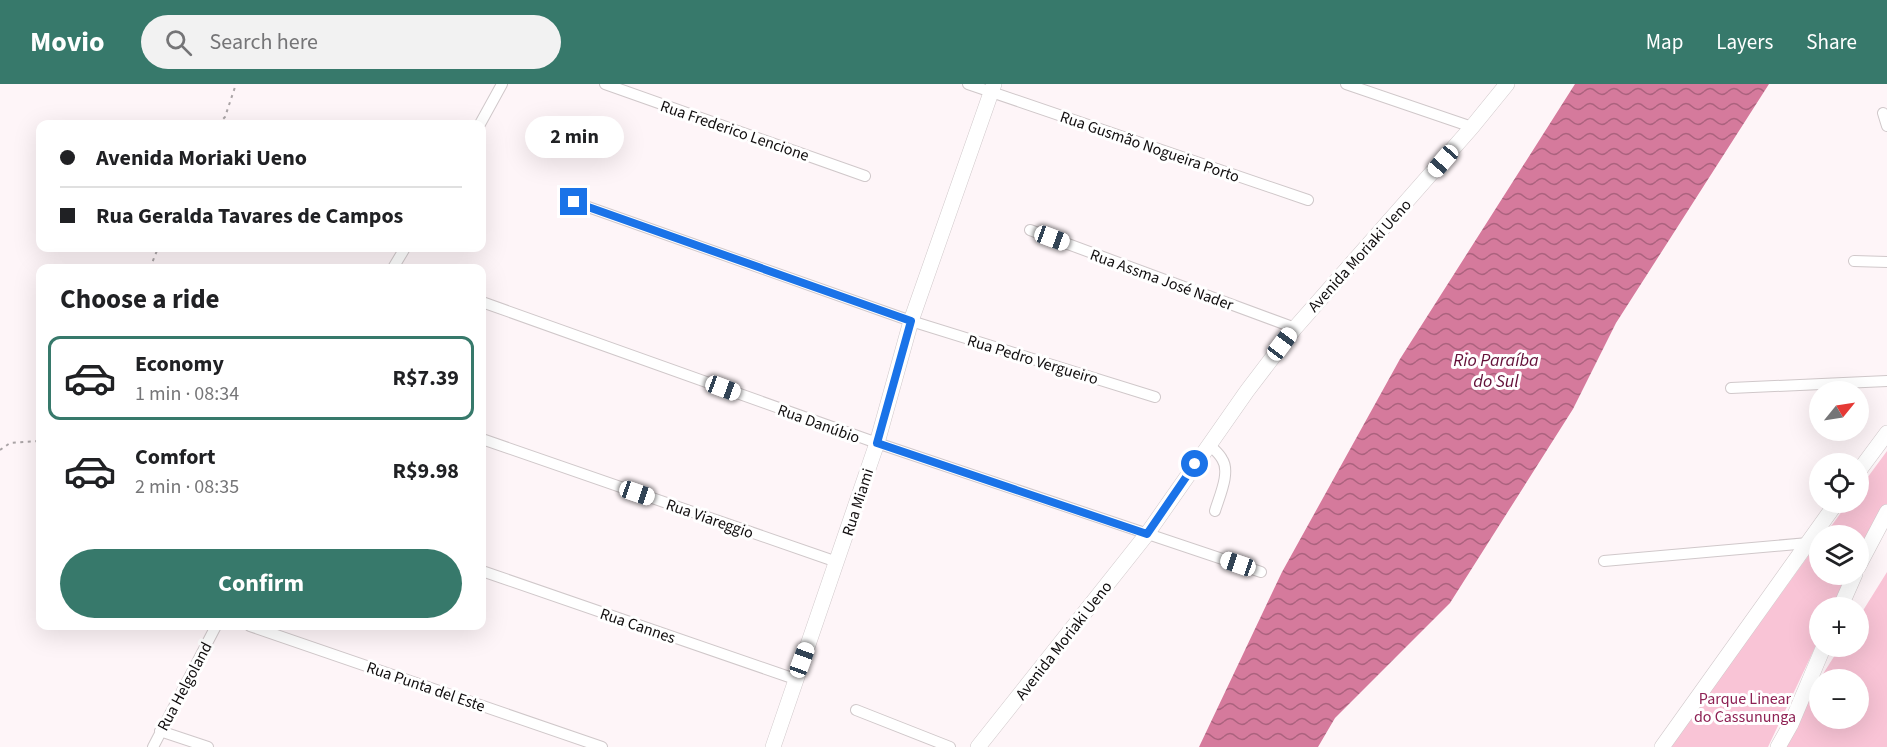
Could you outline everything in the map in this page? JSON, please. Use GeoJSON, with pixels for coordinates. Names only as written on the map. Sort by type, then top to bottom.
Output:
{"type":"FeatureCollection","features":[{"type":"Feature","properties":{"kind":"street"},"geometry":{"type":"LineString","coordinates":[[482,120],[502,84]]}},
{"type":"Feature","properties":{"kind":"street","name":"Rua Frederico Lencione"},"geometry":{"type":"LineString","coordinates":[[605,84],[865,176]]}},
{"type":"Feature","properties":{"kind":"street","name":"Rua Gusmão Nogueira Porto"},"geometry":{"type":"LineString","coordinates":[[968,84],[993,88],[1308,200]]}},
{"type":"Feature","properties":{"kind":"street"},"geometry":{"type":"LineString","coordinates":[[1346,84],[1472,127]]}},
{"type":"Feature","properties":{"kind":"street","name":"Avenida Moriaki Ueno"},"geometry":{"type":"LineString","coordinates":[[978,747],[1147,534],[1209,444],[1294,328],[1472,127],[1507,84]]}},
{"type":"Feature","properties":{"kind":"street","name":"Rua Miami"},"geometry":{"type":"LineString","coordinates":[[773,747],[877,443],[911,321],[993,88]]}},
{"type":"Feature","properties":{"kind":"street"},"geometry":{"type":"LineString","coordinates":[[1882,113],[1887,126]]}},
{"type":"Feature","properties":{"kind":"street","name":"Rua Pedro Vergueiro"},"geometry":{"type":"LineString","coordinates":[[574,202],[911,321],[1155,397]]}},
{"type":"Feature","properties":{"kind":"street","name":"Rua Assma José Nader"},"geometry":{"type":"LineString","coordinates":[[1030,230],[1294,328]]}},
{"type":"Feature","properties":{"kind":"street"},"geometry":{"type":"LineString","coordinates":[[1854,261],[1887,262]]}},
{"type":"Feature","properties":{"kind":"street","name":"Rua Danúbio"},"geometry":{"type":"LineString","coordinates":[[486,303],[877,443],[1261,572]]}},
{"type":"Feature","properties":{"kind":"street"},"geometry":{"type":"LineString","coordinates":[[1731,388],[1887,381]]}},
{"type":"Feature","properties":{"kind":"street"},"geometry":{"type":"LineString","coordinates":[[1869,457],[1887,433]]}},
{"type":"Feature","properties":{"kind":"street","name":"Rua Viareggio"},"geometry":{"type":"LineString","coordinates":[[486,440],[837,562]]}},
{"type":"Feature","properties":{"kind":"street"},"geometry":{"type":"LineString","coordinates":[[1209,444],[1225,465],[1215,511]]}},
{"type":"Feature","properties":{"kind":"street"},"geometry":{"type":"LineString","coordinates":[[1869,546],[1887,512]]}},
{"type":"Feature","properties":{"kind":"street"},"geometry":{"type":"LineString","coordinates":[[1662,747],[1829,513]]}},
{"type":"Feature","properties":{"kind":"street"},"geometry":{"type":"LineString","coordinates":[[1604,561],[1808,543]]}},
{"type":"Feature","properties":{"kind":"street","name":"Rua Cannes"},"geometry":{"type":"LineString","coordinates":[[486,572],[795,679]]}},
{"type":"Feature","properties":{"kind":"street","name":"Rua Helgoland"},"geometry":{"type":"LineString","coordinates":[[153,747],[214,630]]}},
{"type":"Feature","properties":{"kind":"street","name":"Rua Punta del Este"},"geometry":{"type":"LineString","coordinates":[[262,630],[602,747]]}},
{"type":"Feature","properties":{"kind":"street"},"geometry":{"type":"LineString","coordinates":[[1778,747],[1791,724],[1819,657]]}},
{"type":"Feature","properties":{"kind":"street"},"geometry":{"type":"LineString","coordinates":[[856,710],[950,747]]}},
{"type":"Feature","properties":{"kind":"street"},"geometry":{"type":"LineString","coordinates":[[160,731],[208,747]]}},
{"type":"Feature","properties":{"kind":"path"},"geometry":{"type":"LineString","coordinates":[[222,120],[236,84]]}},
{"type":"Feature","properties":{"kind":"path"},"geometry":{"type":"LineString","coordinates":[[0,450],[10,444],[36,441]]}},
{"type":"Feature","properties":{"kind":"green space"},"geometry":{"type":"Polygon","coordinates":[[[1887,451],[1887,506],[1869,538],[1869,525],[1832,525],[1841,513],[1869,513],[1869,475],[1887,451]]]}},
{"type":"Feature","properties":{"kind":"green space","name":"Parque Linear do Cassununga"},"geometry":{"type":"Polygon","coordinates":[[[1809,555],[1809,585],[1845,585],[1839,597],[1809,597],[1810,657],[1768,747],[1670,747],[1809,555]]]}},
{"type":"Feature","properties":{"kind":"green space"},"geometry":{"type":"Polygon","coordinates":[[[1887,572],[1887,747],[1777,747],[1809,696],[1809,729],[1869,729],[1869,669],[1826,669],[1834,657],[1869,657],[1869,601],[1887,572]]]}},
{"type":"Feature","properties":{"kind":"water","name":"Rio Paraíba do Sul"},"geometry":{"type":"Polygon","coordinates":[[[1575,84],[1769,84],[1616,323],[1573,409],[1450,603],[1335,718],[1318,747],[1199,747],[1282,572],[1400,359],[1575,84]]]}},
{"type":"Feature","properties":{"kind":"route"},"geometry":{"type":"LineString","coordinates":[[574,202],[911,321],[877,443],[1147,534],[1195,464]]}}]}
